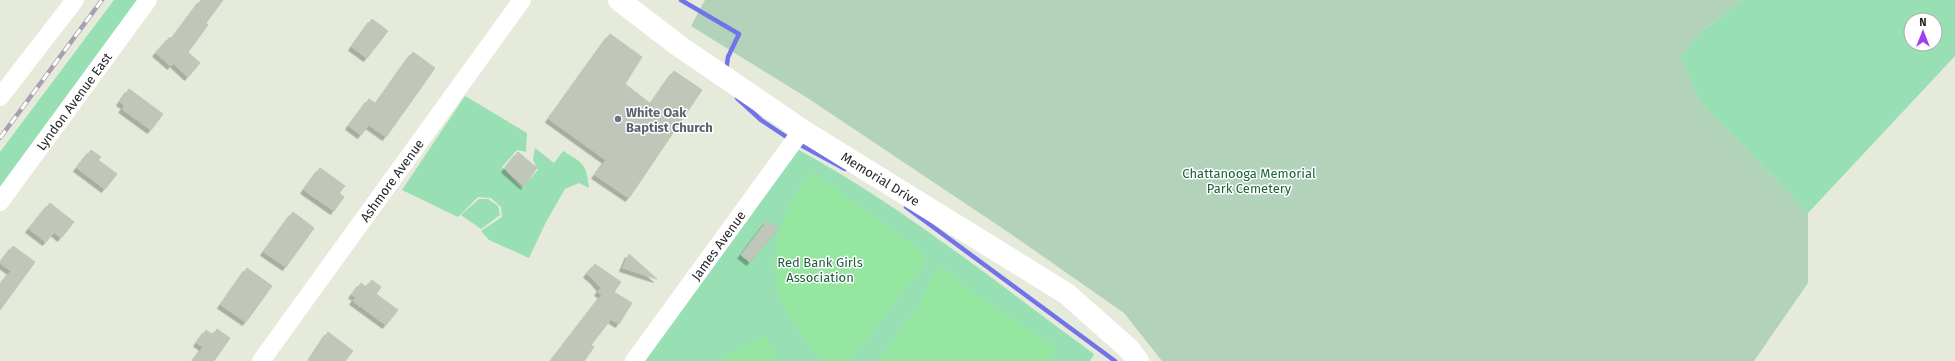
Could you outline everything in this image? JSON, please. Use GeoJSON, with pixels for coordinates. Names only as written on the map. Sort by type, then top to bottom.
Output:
{"type":"FeatureCollection","features":[{"type":"Feature","properties":{"kind":"street"},"geometry":{"type":"LineString","coordinates":[[0,97],[74,0]]}},
{"type":"Feature","properties":{"kind":"street","name":"Lyndon Avenue East"},"geometry":{"type":"LineString","coordinates":[[0,202],[148,0]]}},
{"type":"Feature","properties":{"kind":"street","name":"Ashmore Avenue"},"geometry":{"type":"LineString","coordinates":[[262,361],[522,0]]}},
{"type":"Feature","properties":{"kind":"street","name":"Memorial Drive"},"geometry":{"type":"LineString","coordinates":[[619,0],[679,46],[802,130],[1067,294],[1129,349],[1138,361]]}},
{"type":"Feature","properties":{"kind":"street","name":"James Avenue"},"geometry":{"type":"LineString","coordinates":[[634,361],[802,130]]}},
{"type":"Feature","properties":{"kind":"green space"},"geometry":{"type":"Polygon","coordinates":[[[114,0],[140,0],[0,189],[0,152],[114,0]]]}},
{"type":"Feature","properties":{"kind":"green space","name":"Chattanooga Memorial Park Cemetery"},"geometry":{"type":"Polygon","coordinates":[[[705,0],[1742,0],[1704,30],[1680,56],[1700,102],[1808,213],[1808,283],[1754,361],[1162,361],[1124,313],[1008,232],[809,99],[691,26],[705,0]]]}},
{"type":"Feature","properties":{"kind":"green space"},"geometry":{"type":"Polygon","coordinates":[[[1742,0],[1955,0],[1955,56],[1808,213],[1700,102],[1679,56],[1704,30],[1742,0]]]}},
{"type":"Feature","properties":{"kind":"green space"},"geometry":{"type":"Polygon","coordinates":[[[465,96],[527,133],[526,152],[517,150],[502,167],[522,188],[538,170],[533,160],[535,148],[554,163],[563,151],[580,162],[587,174],[589,188],[579,183],[565,189],[546,222],[529,258],[489,240],[481,231],[502,217],[501,207],[491,198],[478,197],[458,217],[402,190],[465,96]]]}},
{"type":"Feature","properties":{"kind":"green space","name":"Red Bank Girls Association"},"geometry":{"type":"Polygon","coordinates":[[[795,148],[873,194],[948,246],[1094,354],[1090,361],[638,361],[795,148]]]}},
{"type":"Feature","properties":{"kind":"green space"},"geometry":{"type":"Polygon","coordinates":[[[810,171],[922,251],[924,264],[850,361],[825,361],[819,357],[787,312],[779,293],[775,275],[775,257],[783,221],[810,171]]]}},
{"type":"Feature","properties":{"kind":"green space"},"geometry":{"type":"Polygon","coordinates":[[[479,199],[488,199],[498,206],[500,215],[481,229],[461,215],[479,199]]]}},
{"type":"Feature","properties":{"kind":"green space"},"geometry":{"type":"Polygon","coordinates":[[[941,268],[951,273],[955,280],[1057,348],[1049,361],[878,361],[921,301],[934,274],[941,268]]]}},
{"type":"Feature","properties":{"kind":"green space"},"geometry":{"type":"Polygon","coordinates":[[[766,336],[777,361],[721,361],[727,354],[766,336]]]}},
{"type":"Feature","properties":{"kind":"building"},"geometry":{"type":"Polygon","coordinates":[[[201,0],[223,0],[206,23],[208,25],[188,52],[200,63],[188,77],[173,63],[171,66],[156,53],[170,37],[172,39],[201,0]]]}},
{"type":"Feature","properties":{"kind":"building"},"geometry":{"type":"Polygon","coordinates":[[[372,19],[388,31],[367,58],[352,47],[372,19]]]}},
{"type":"Feature","properties":{"kind":"building"},"geometry":{"type":"Polygon","coordinates":[[[610,34],[642,57],[625,84],[651,104],[674,71],[702,90],[629,198],[595,175],[606,160],[549,119],[610,34]]]}},
{"type":"Feature","properties":{"kind":"building"},"geometry":{"type":"Polygon","coordinates":[[[413,52],[435,68],[386,137],[369,125],[361,135],[349,126],[369,99],[376,104],[413,52]]]}},
{"type":"Feature","properties":{"kind":"building"},"geometry":{"type":"Polygon","coordinates":[[[129,89],[163,114],[151,130],[122,109],[125,106],[120,102],[129,89]]]}},
{"type":"Feature","properties":{"kind":"building"},"geometry":{"type":"Polygon","coordinates":[[[91,150],[101,157],[98,160],[117,174],[105,189],[77,168],[91,150]]]}},
{"type":"Feature","properties":{"kind":"building"},"geometry":{"type":"Polygon","coordinates":[[[518,152],[537,168],[524,186],[505,169],[518,152]]]}},
{"type":"Feature","properties":{"kind":"building"},"geometry":{"type":"Polygon","coordinates":[[[320,168],[345,186],[339,193],[344,197],[334,211],[304,190],[320,168]]]}},
{"type":"Feature","properties":{"kind":"building"},"geometry":{"type":"Polygon","coordinates":[[[50,203],[74,222],[61,238],[54,232],[46,242],[29,229],[50,203]]]}},
{"type":"Feature","properties":{"kind":"building"},"geometry":{"type":"Polygon","coordinates":[[[293,212],[314,228],[286,267],[264,252],[293,212]]]}},
{"type":"Feature","properties":{"kind":"building"},"geometry":{"type":"Polygon","coordinates":[[[767,221],[778,229],[750,262],[741,255],[767,221]]]}},
{"type":"Feature","properties":{"kind":"building"},"geometry":{"type":"Polygon","coordinates":[[[13,246],[35,262],[0,310],[0,285],[11,271],[0,263],[13,246]]]}},
{"type":"Feature","properties":{"kind":"building"},"geometry":{"type":"Polygon","coordinates":[[[629,254],[657,279],[623,268],[629,254]]]}},
{"type":"Feature","properties":{"kind":"building"},"geometry":{"type":"Polygon","coordinates":[[[595,264],[621,282],[614,292],[632,303],[619,324],[611,319],[591,345],[594,347],[584,361],[551,361],[602,295],[598,292],[601,288],[587,274],[595,264]]]}},
{"type":"Feature","properties":{"kind":"building"},"geometry":{"type":"Polygon","coordinates":[[[247,268],[272,286],[246,322],[221,305],[247,268]]]}},
{"type":"Feature","properties":{"kind":"building"},"geometry":{"type":"Polygon","coordinates":[[[372,280],[381,287],[376,294],[398,310],[386,325],[353,301],[356,297],[352,295],[361,283],[366,287],[372,280]]]}},
{"type":"Feature","properties":{"kind":"building"},"geometry":{"type":"Polygon","coordinates":[[[217,329],[230,338],[214,361],[193,361],[203,347],[197,343],[206,330],[213,335],[217,329]]]}},
{"type":"Feature","properties":{"kind":"building"},"geometry":{"type":"Polygon","coordinates":[[[328,332],[353,351],[345,361],[309,361],[328,332]]]}},
{"type":"Feature","properties":{"kind":"waterway"},"geometry":{"type":"LineString","coordinates":[[681,0],[739,34],[728,57],[726,71]]}},
{"type":"Feature","properties":{"kind":"waterway"},"geometry":{"type":"LineString","coordinates":[[737,98],[761,120],[791,140]]}},
{"type":"Feature","properties":{"kind":"waterway"},"geometry":{"type":"LineString","coordinates":[[797,143],[845,169]]}},
{"type":"Feature","properties":{"kind":"waterway"},"geometry":{"type":"LineString","coordinates":[[906,207],[1115,361]]}},
{"type":"Feature","properties":{"kind":"railway"},"geometry":{"type":"LineString","coordinates":[[0,138],[102,0]]}},
{"type":"Feature","properties":{"kind":"place","name":"White Oak Baptist Church"},"geometry":{"type":"Point","coordinates":[618,119]}}]}
